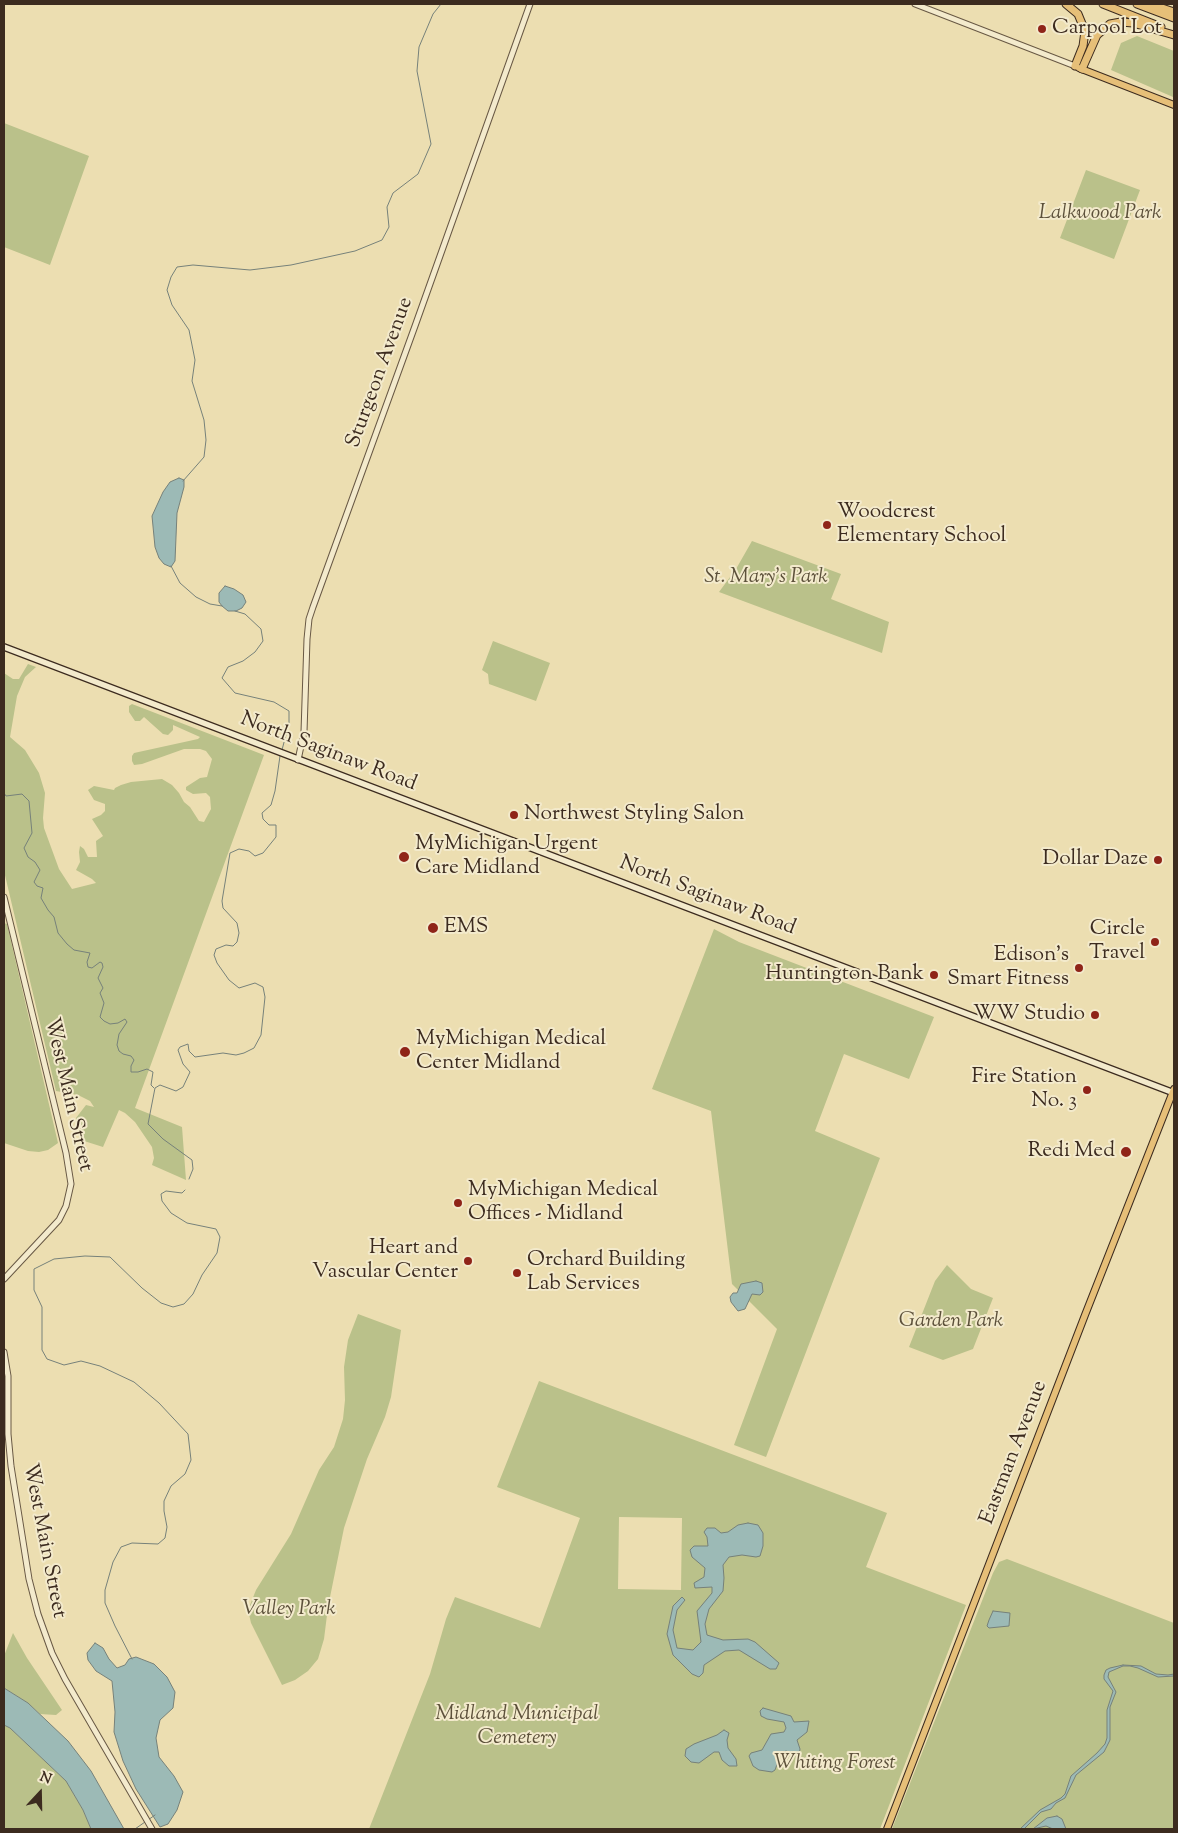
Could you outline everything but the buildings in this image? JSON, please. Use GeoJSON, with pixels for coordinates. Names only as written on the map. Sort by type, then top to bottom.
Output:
{"type":"FeatureCollection","features":[{"type":"Feature","properties":{"kind":"highway"},"geometry":{"type":"LineString","coordinates":[[1066,4],[1078,14],[1085,31],[1079,68]]}},
{"type":"Feature","properties":{"kind":"highway"},"geometry":{"type":"LineString","coordinates":[[1103,4],[1174,33]]}},
{"type":"Feature","properties":{"kind":"highway"},"geometry":{"type":"LineString","coordinates":[[1137,4],[1174,18]]}},
{"type":"Feature","properties":{"kind":"highway"},"geometry":{"type":"LineString","coordinates":[[1150,4],[1174,12]]}},
{"type":"Feature","properties":{"kind":"highway"},"geometry":{"type":"LineString","coordinates":[[1079,68],[1097,35],[1110,24],[1121,22],[1133,23],[1174,33]]}},
{"type":"Feature","properties":{"kind":"main road"},"geometry":{"type":"LineString","coordinates":[[1079,68],[1174,105]]}},
{"type":"Feature","properties":{"kind":"main road","name":"North Saginaw Road"},"geometry":{"type":"LineString","coordinates":[[4,647],[1174,1091]]}},
{"type":"Feature","properties":{"kind":"main road","name":"Eastman Avenue"},"geometry":{"type":"LineString","coordinates":[[887,1829],[1085,1315],[1174,1091]]}},
{"type":"Feature","properties":{"kind":"street","name":"Sturgeon Avenue"},"geometry":{"type":"LineString","coordinates":[[298,760],[304,732],[309,619],[530,4]]}},
{"type":"Feature","properties":{"kind":"street"},"geometry":{"type":"LineString","coordinates":[[915,4],[1079,68]]}},
{"type":"Feature","properties":{"kind":"street","name":"West Main Street"},"geometry":{"type":"LineString","coordinates":[[4,897],[66,1153],[71,1184],[68,1198],[59,1220],[4,1279]]}},
{"type":"Feature","properties":{"kind":"street","name":"West Main Street"},"geometry":{"type":"LineString","coordinates":[[4,1352],[8,1376],[8,1434],[11,1466],[29,1579],[38,1614],[52,1653],[65,1679],[152,1829]]}},
{"type":"Feature","properties":{"kind":"green space"},"geometry":{"type":"Polygon","coordinates":[[[1137,36],[1174,51],[1173,97],[1111,70],[1121,43],[1137,36]]]}},
{"type":"Feature","properties":{"kind":"green space"},"geometry":{"type":"Polygon","coordinates":[[[4,123],[89,156],[50,265],[4,247],[4,123]]]}},
{"type":"Feature","properties":{"kind":"green space","name":"Lalkwood Park"},"geometry":{"type":"Polygon","coordinates":[[[1086,170],[1140,190],[1114,259],[1060,238],[1086,170]]]}},
{"type":"Feature","properties":{"kind":"green space","name":"St. Mary's Park"},"geometry":{"type":"Polygon","coordinates":[[[752,541],[841,574],[831,599],[889,622],[882,653],[719,592],[736,569],[752,541]]]}},
{"type":"Feature","properties":{"kind":"green space"},"geometry":{"type":"Polygon","coordinates":[[[493,641],[550,663],[536,701],[489,684],[488,674],[482,670],[493,641]]]}},
{"type":"Feature","properties":{"kind":"green space"},"geometry":{"type":"Polygon","coordinates":[[[28,664],[36,667],[25,677],[17,696],[10,737],[25,750],[39,773],[45,793],[44,828],[59,869],[72,889],[96,883],[76,870],[80,862],[80,846],[88,857],[97,857],[96,841],[103,836],[92,819],[105,811],[105,804],[94,800],[88,790],[94,786],[114,790],[121,785],[131,782],[162,779],[172,785],[199,821],[204,822],[211,809],[210,797],[206,793],[193,794],[186,790],[186,787],[200,778],[207,777],[212,759],[206,751],[184,749],[142,764],[134,765],[132,761],[134,753],[200,737],[173,725],[173,730],[168,735],[163,734],[144,717],[140,721],[135,721],[129,712],[129,706],[132,704],[264,755],[135,1108],[182,1127],[186,1180],[152,1165],[154,1158],[152,1147],[135,1122],[119,1110],[103,1147],[81,1140],[78,1135],[76,1118],[86,1105],[94,1107],[90,1101],[78,1095],[56,1091],[4,871],[4,673],[13,679],[19,679],[28,664]]]}},
{"type":"Feature","properties":{"kind":"green space"},"geometry":{"type":"Polygon","coordinates":[[[4,923],[7,924],[58,1143],[48,1150],[39,1152],[28,1151],[4,1143],[4,923]]]}},
{"type":"Feature","properties":{"kind":"green space"},"geometry":{"type":"Polygon","coordinates":[[[714,929],[739,942],[934,1017],[909,1079],[844,1054],[815,1131],[880,1158],[766,1457],[734,1445],[777,1329],[732,1284],[711,1111],[652,1089],[714,929]]]}},
{"type":"Feature","properties":{"kind":"green space","name":"Garden Park"},"geometry":{"type":"Polygon","coordinates":[[[947,1265],[971,1289],[993,1298],[973,1349],[943,1360],[909,1347],[935,1281],[947,1265]]]}},
{"type":"Feature","properties":{"kind":"green space","name":"Valley Park"},"geometry":{"type":"Polygon","coordinates":[[[358,1314],[401,1330],[391,1397],[385,1417],[367,1459],[344,1528],[328,1607],[324,1639],[318,1659],[308,1671],[295,1680],[282,1685],[251,1623],[248,1610],[256,1590],[291,1534],[319,1470],[334,1447],[343,1419],[345,1400],[344,1367],[348,1340],[358,1314]]]}},
{"type":"Feature","properties":{"kind":"green space"},"geometry":{"type":"Polygon","coordinates":[[[539,1381],[887,1513],[866,1567],[966,1605],[880,1829],[369,1829],[430,1674],[446,1619],[455,1597],[540,1628],[580,1518],[497,1487],[539,1381]],[[619,1517],[618,1589],[681,1590],[682,1518],[619,1517]]]}},
{"type":"Feature","properties":{"kind":"green space"},"geometry":{"type":"Polygon","coordinates":[[[1007,1559],[1174,1623],[1174,1829],[892,1829],[993,1573],[999,1562],[1007,1559]]]}},
{"type":"Feature","properties":{"kind":"green space"},"geometry":{"type":"Polygon","coordinates":[[[13,1633],[27,1658],[62,1710],[56,1715],[40,1714],[28,1703],[4,1688],[4,1656],[13,1633]]]}},
{"type":"Feature","properties":{"kind":"green space"},"geometry":{"type":"Polygon","coordinates":[[[4,1725],[10,1728],[66,1781],[83,1810],[91,1829],[4,1829],[4,1725]]]}},
{"type":"Feature","properties":{"kind":"water"},"geometry":{"type":"Polygon","coordinates":[[[179,478],[184,480],[184,487],[177,513],[175,561],[171,567],[164,564],[159,558],[155,547],[152,516],[163,492],[170,482],[179,478]]]}},
{"type":"Feature","properties":{"kind":"water"},"geometry":{"type":"Polygon","coordinates":[[[225,586],[243,595],[246,602],[242,608],[236,611],[228,611],[222,606],[219,602],[219,593],[225,586]]]}},
{"type":"Feature","properties":{"kind":"water"},"geometry":{"type":"Polygon","coordinates":[[[756,1281],[762,1283],[763,1292],[760,1295],[752,1294],[745,1309],[738,1311],[731,1302],[730,1297],[733,1293],[737,1293],[741,1284],[756,1281]]]}},
{"type":"Feature","properties":{"kind":"water"},"geometry":{"type":"Polygon","coordinates":[[[748,1523],[758,1525],[763,1533],[763,1546],[760,1556],[742,1555],[729,1557],[723,1565],[723,1591],[709,1609],[705,1624],[707,1635],[723,1640],[748,1639],[755,1642],[779,1663],[776,1669],[770,1669],[739,1650],[725,1651],[704,1665],[703,1673],[699,1677],[692,1674],[673,1655],[667,1634],[673,1606],[682,1597],[685,1600],[677,1610],[673,1630],[677,1648],[693,1650],[701,1642],[697,1611],[712,1593],[712,1587],[695,1588],[694,1583],[704,1577],[705,1568],[692,1557],[690,1550],[694,1546],[708,1546],[707,1537],[704,1532],[707,1528],[715,1528],[721,1533],[728,1532],[738,1525],[748,1523]]]}},
{"type":"Feature","properties":{"kind":"water"},"geometry":{"type":"Polygon","coordinates":[[[993,1611],[1010,1613],[1009,1626],[989,1628],[987,1626],[993,1611]]]}},
{"type":"Feature","properties":{"kind":"water"},"geometry":{"type":"Polygon","coordinates":[[[95,1643],[103,1648],[117,1668],[125,1665],[129,1659],[136,1657],[154,1664],[167,1677],[175,1692],[173,1708],[160,1720],[156,1738],[159,1757],[174,1776],[183,1792],[177,1810],[168,1824],[160,1827],[136,1789],[123,1761],[114,1732],[115,1712],[112,1681],[96,1671],[88,1660],[87,1653],[95,1643]]]}},
{"type":"Feature","properties":{"kind":"water"},"geometry":{"type":"Polygon","coordinates":[[[1123,1665],[1141,1666],[1156,1674],[1174,1674],[1174,1676],[1158,1677],[1130,1666],[1123,1666],[1109,1672],[1108,1677],[1116,1692],[1110,1707],[1110,1740],[1104,1752],[1076,1775],[1065,1798],[1056,1803],[1051,1809],[1041,1812],[1024,1829],[1020,1829],[1040,1810],[1065,1794],[1071,1776],[1105,1744],[1107,1738],[1107,1710],[1113,1691],[1104,1679],[1104,1675],[1106,1670],[1123,1665]]]}},
{"type":"Feature","properties":{"kind":"water"},"geometry":{"type":"Polygon","coordinates":[[[4,1688],[28,1703],[68,1741],[91,1771],[124,1829],[91,1829],[83,1810],[66,1781],[10,1728],[4,1725],[4,1688]]]}},
{"type":"Feature","properties":{"kind":"water"},"geometry":{"type":"Polygon","coordinates":[[[763,1708],[791,1716],[794,1722],[809,1721],[807,1732],[797,1740],[800,1749],[799,1755],[786,1751],[781,1753],[775,1770],[772,1772],[759,1770],[753,1766],[749,1756],[751,1753],[762,1750],[771,1734],[784,1732],[786,1728],[784,1722],[761,1716],[760,1711],[763,1708]]]}},
{"type":"Feature","properties":{"kind":"water"},"geometry":{"type":"Polygon","coordinates":[[[724,1730],[729,1733],[727,1740],[728,1748],[736,1759],[737,1766],[729,1766],[722,1760],[719,1752],[714,1752],[699,1763],[691,1762],[685,1756],[686,1749],[724,1730]]]}},
{"type":"Feature","properties":{"kind":"water"},"geometry":{"type":"Polygon","coordinates":[[[1057,1816],[1062,1819],[1066,1829],[1053,1829],[1046,1826],[1033,1829],[1047,1818],[1057,1816]]]}},
{"type":"Feature","properties":{"kind":"waterway"},"geometry":{"type":"LineString","coordinates":[[183,481],[204,457],[206,440],[204,420],[192,381],[195,360],[189,330],[172,305],[167,290],[171,277],[177,267],[193,265],[250,270],[291,265],[355,251],[382,240],[389,227],[387,207],[393,193],[418,174],[431,144],[417,71],[419,47],[433,14],[441,4]]}},
{"type":"Feature","properties":{"kind":"waterway"},"geometry":{"type":"LineString","coordinates":[[171,566],[180,583],[196,597],[210,604],[222,606]]}},
{"type":"Feature","properties":{"kind":"waterway"},"geometry":{"type":"LineString","coordinates":[[235,611],[245,614],[261,629],[263,641],[255,652],[243,661],[228,667],[222,678],[235,693],[274,702],[289,711],[289,723],[282,750]]}},
{"type":"Feature","properties":{"kind":"waterway"},"geometry":{"type":"LineString","coordinates":[[189,1179],[193,1169],[192,1160],[163,1139],[148,1124],[155,1088],[160,1085],[176,1091],[183,1087],[190,1072],[183,1064],[178,1050],[180,1047],[188,1044],[189,1051],[195,1057],[223,1053],[236,1055],[254,1048],[261,1035],[265,997],[263,987],[255,983],[239,988],[229,980],[217,963],[214,955],[216,949],[226,945],[233,946],[237,942],[239,933],[237,923],[223,908],[222,901],[230,853],[239,849],[249,851],[255,856],[263,853],[276,837],[276,825],[269,825],[263,819],[262,813],[271,805],[280,756]]}},
{"type":"Feature","properties":{"kind":"waterway"},"geometry":{"type":"LineString","coordinates":[[4,793],[6,796],[22,794],[29,801],[32,833],[24,848],[28,857],[35,862],[40,870],[34,882],[37,886],[43,888],[41,898],[54,917],[58,933],[67,944],[74,950],[90,953],[87,962],[88,967],[92,968],[100,962],[102,963],[103,967],[98,978],[103,988],[100,993],[104,1003],[100,1017],[110,1024],[118,1023],[125,1019],[127,1022],[119,1034],[117,1045],[119,1051],[131,1056],[134,1060],[131,1072],[147,1069],[153,1072],[151,1085],[154,1088]]}},
{"type":"Feature","properties":{"kind":"waterway"},"geometry":{"type":"LineString","coordinates":[[132,1659],[105,1603],[105,1590],[113,1562],[121,1547],[132,1543],[158,1544],[165,1538],[167,1527],[164,1501],[171,1486],[185,1474],[191,1460],[188,1434],[159,1403],[134,1382],[100,1366],[81,1361],[64,1365],[47,1359],[42,1350],[42,1307],[34,1290],[34,1269],[54,1259],[85,1256],[110,1257],[142,1288],[161,1303],[173,1307],[184,1304],[193,1294],[202,1275],[217,1253],[220,1237],[216,1229],[187,1223],[171,1213],[162,1201],[161,1194],[166,1191],[182,1193],[185,1190]]}},
{"type":"Feature","properties":{"kind":"waterway"},"geometry":{"type":"LineString","coordinates":[[148,1820],[155,1815]]}},
{"type":"Feature","properties":{"kind":"waterway"},"geometry":{"type":"LineString","coordinates":[[135,1829],[145,1822]]}},
{"type":"Feature","properties":{"kind":"place","name":"Carpool Lot"},"geometry":{"type":"Point","coordinates":[1042,29]}},
{"type":"Feature","properties":{"kind":"place","name":"Woodcrest Elementary School"},"geometry":{"type":"Point","coordinates":[827,525]}},
{"type":"Feature","properties":{"kind":"place","name":"Northwest Styling Salon"},"geometry":{"type":"Point","coordinates":[514,815]}},
{"type":"Feature","properties":{"kind":"place","name":"MyMichigan Urgent Care Midland"},"geometry":{"type":"Point","coordinates":[404,857]}},
{"type":"Feature","properties":{"kind":"place","name":"Dollar Daze"},"geometry":{"type":"Point","coordinates":[1158,860]}},
{"type":"Feature","properties":{"kind":"place","name":"EMS"},"geometry":{"type":"Point","coordinates":[433,928]}},
{"type":"Feature","properties":{"kind":"place","name":"Circle Travel"},"geometry":{"type":"Point","coordinates":[1155,942]}},
{"type":"Feature","properties":{"kind":"place","name":"Edison's Smart Fitness"},"geometry":{"type":"Point","coordinates":[1079,968]}},
{"type":"Feature","properties":{"kind":"place","name":"Huntington Bank"},"geometry":{"type":"Point","coordinates":[934,975]}},
{"type":"Feature","properties":{"kind":"place","name":"WW Studio"},"geometry":{"type":"Point","coordinates":[1095,1015]}},
{"type":"Feature","properties":{"kind":"place","name":"MyMichigan Medical Center Midland"},"geometry":{"type":"Point","coordinates":[405,1052]}},
{"type":"Feature","properties":{"kind":"place","name":"Fire Station No. 3"},"geometry":{"type":"Point","coordinates":[1087,1090]}},
{"type":"Feature","properties":{"kind":"place","name":"Redi Med"},"geometry":{"type":"Point","coordinates":[1126,1152]}},
{"type":"Feature","properties":{"kind":"place","name":"MyMichigan Medical Offices - Midland"},"geometry":{"type":"Point","coordinates":[458,1203]}},
{"type":"Feature","properties":{"kind":"place","name":"Heart and Vascular Center"},"geometry":{"type":"Point","coordinates":[468,1261]}},
{"type":"Feature","properties":{"kind":"place","name":"Orchard Building Lab Services"},"geometry":{"type":"Point","coordinates":[517,1273]}},
{"type":"Feature","properties":{"kind":"park label","name":"Midland Municipal Cemetery"},"geometry":{"type":"Point","coordinates":[517,1727]}},
{"type":"Feature","properties":{"kind":"park label","name":"Whiting Forest"},"geometry":{"type":"Point","coordinates":[835,1764]}}]}
